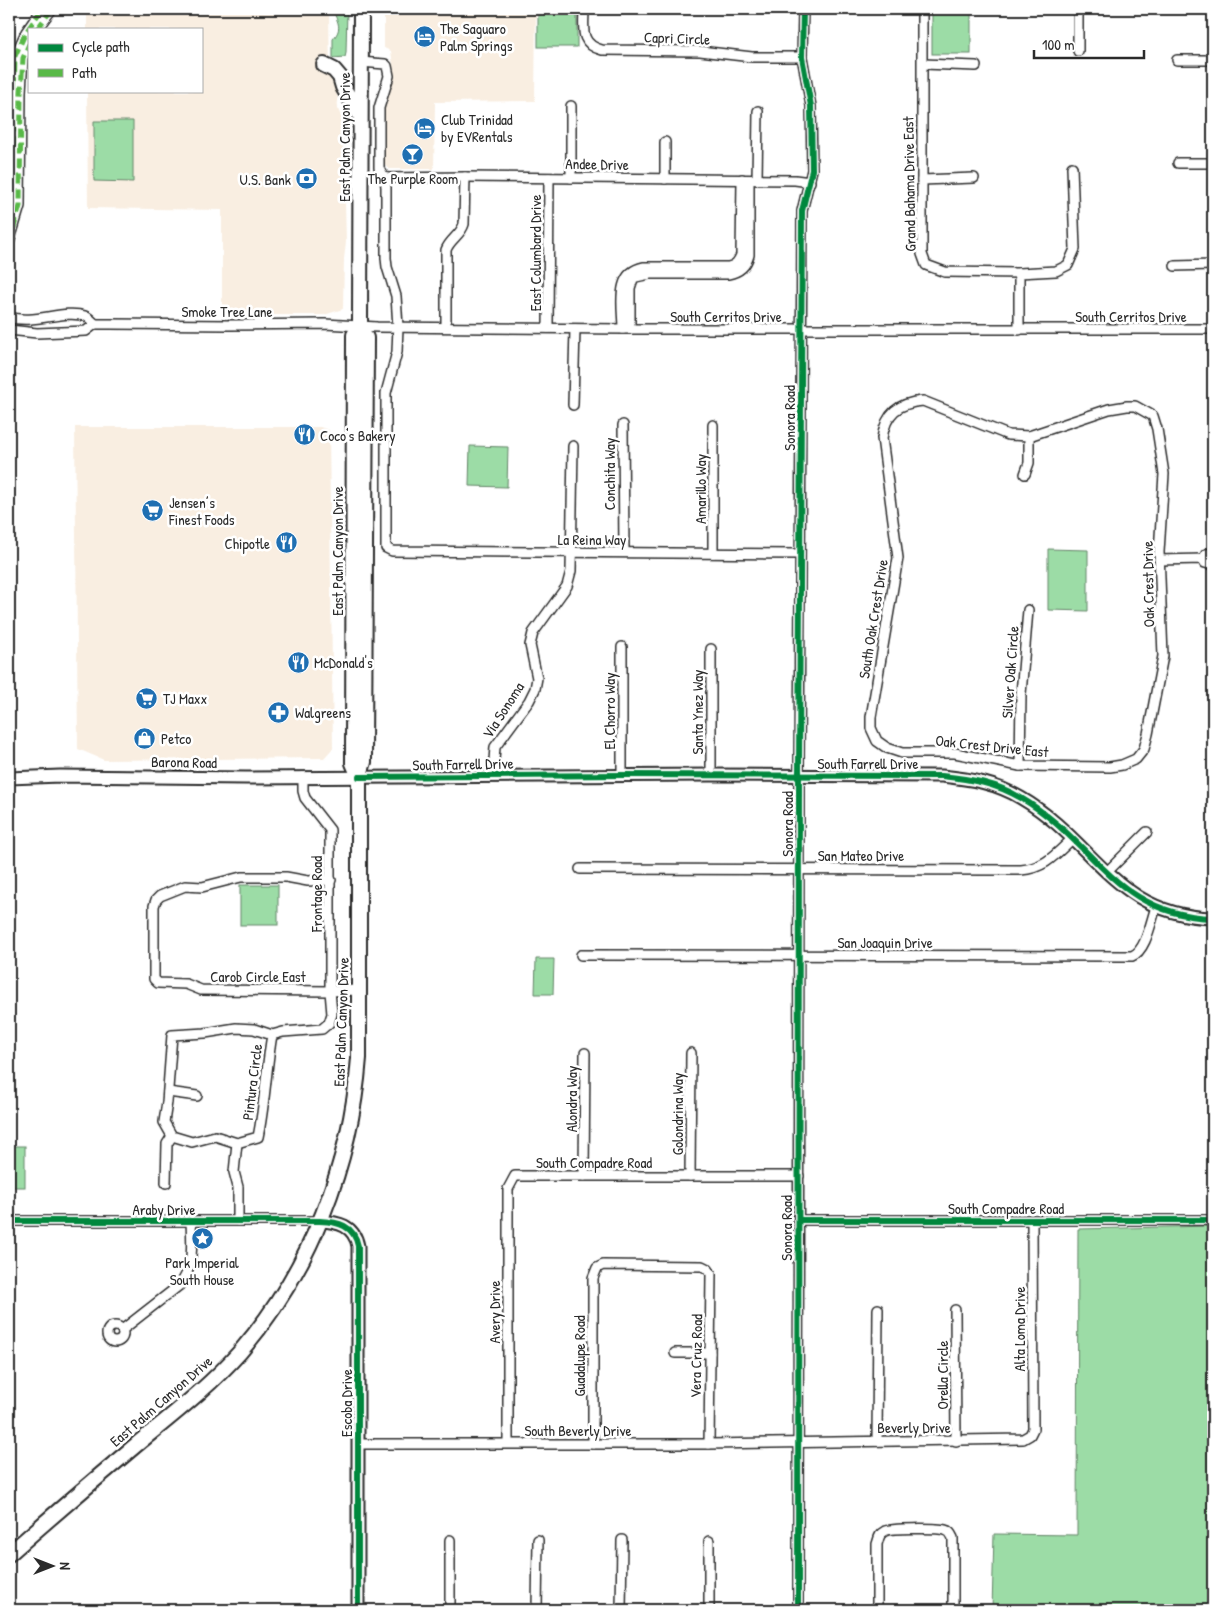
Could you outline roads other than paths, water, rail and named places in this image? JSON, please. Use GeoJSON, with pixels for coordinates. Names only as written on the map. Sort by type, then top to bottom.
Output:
{"type":"FeatureCollection","features":[{"type":"Feature","properties":{"kind":"main road","name":"East Palm Canyon Drive"},"geometry":{"type":"LineString","coordinates":[[9,1554],[77,1494],[206,1387],[240,1352],[269,1316],[289,1284],[320,1221],[339,1169],[351,1118],[357,1086],[359,1058],[359,777],[352,763],[353,413],[354,335],[360,326],[361,9]]}},
{"type":"Feature","properties":{"kind":"main road"},"geometry":{"type":"LineString","coordinates":[[324,65],[334,70],[340,77],[343,87],[360,115]]}},
{"type":"Feature","properties":{"kind":"street"},"geometry":{"type":"LineString","coordinates":[[29,28],[42,9]]}},
{"type":"Feature","properties":{"kind":"street"},"geometry":{"type":"LineString","coordinates":[[38,28],[51,9]]}},
{"type":"Feature","properties":{"kind":"street","name":"Capri Circle"},"geometry":{"type":"LineString","coordinates":[[584,9],[586,41],[591,47],[602,50],[700,51],[752,57],[802,57]]}},
{"type":"Feature","properties":{"kind":"street","name":"Sonora Road"},"geometry":{"type":"LineString","coordinates":[[798,1610],[802,211],[812,170],[811,106],[802,57],[803,9]]}},
{"type":"Feature","properties":{"kind":"street","name":"Grand Bahama Drive East"},"geometry":{"type":"LineString","coordinates":[[922,9],[922,254],[926,264],[945,272],[1019,273],[1056,271],[1068,265],[1075,249],[1072,167]]}},
{"type":"Feature","properties":{"kind":"street"},"geometry":{"type":"LineString","coordinates":[[1078,9],[1078,51]]}},
{"type":"Feature","properties":{"kind":"street"},"geometry":{"type":"LineString","coordinates":[[9,207],[15,57],[28,29]]}},
{"type":"Feature","properties":{"kind":"street"},"geometry":{"type":"LineString","coordinates":[[15,57],[28,45]]}},
{"type":"Feature","properties":{"kind":"street"},"geometry":{"type":"LineString","coordinates":[[9,243],[20,206],[21,180],[21,92],[15,57]]}},
{"type":"Feature","properties":{"kind":"street"},"geometry":{"type":"LineString","coordinates":[[1177,60],[1213,60]]}},
{"type":"Feature","properties":{"kind":"street"},"geometry":{"type":"LineString","coordinates":[[360,62],[379,62],[387,66],[388,76],[379,108],[379,168],[384,178],[387,268],[396,296],[398,327]]}},
{"type":"Feature","properties":{"kind":"street"},"geometry":{"type":"LineString","coordinates":[[922,64],[976,66]]}},
{"type":"Feature","properties":{"kind":"street"},"geometry":{"type":"LineString","coordinates":[[571,106],[571,178]]}},
{"type":"Feature","properties":{"kind":"street"},"geometry":{"type":"LineString","coordinates":[[626,329],[622,286],[627,274],[632,271],[644,267],[728,267],[738,262],[741,255],[758,111]]}},
{"type":"Feature","properties":{"kind":"street"},"geometry":{"type":"LineString","coordinates":[[665,142],[665,179]]}},
{"type":"Feature","properties":{"kind":"street"},"geometry":{"type":"LineString","coordinates":[[1178,164],[1213,163]]}},
{"type":"Feature","properties":{"kind":"street"},"geometry":{"type":"LineString","coordinates":[[446,327],[446,250],[448,243],[463,229],[465,177]]}},
{"type":"Feature","properties":{"kind":"street","name":"Andee Drive"},"geometry":{"type":"LineString","coordinates":[[384,178],[750,179],[810,182]]}},
{"type":"Feature","properties":{"kind":"street","name":"East Columbard Drive"},"geometry":{"type":"LineString","coordinates":[[548,328],[549,178]]}},
{"type":"Feature","properties":{"kind":"street"},"geometry":{"type":"LineString","coordinates":[[922,180],[974,178]]}},
{"type":"Feature","properties":{"kind":"street"},"geometry":{"type":"LineString","coordinates":[[10,185],[21,180]]}},
{"type":"Feature","properties":{"kind":"street"},"geometry":{"type":"LineString","coordinates":[[1176,266],[1213,265]]}},
{"type":"Feature","properties":{"kind":"street"},"geometry":{"type":"LineString","coordinates":[[1019,273],[1019,330]]}},
{"type":"Feature","properties":{"kind":"street","name":"Smoke Tree Lane"},"geometry":{"type":"LineString","coordinates":[[9,317],[24,320],[71,315],[87,316],[95,324]]}},
{"type":"Feature","properties":{"kind":"street"},"geometry":{"type":"LineString","coordinates":[[49,318],[50,333]]}},
{"type":"Feature","properties":{"kind":"street","name":"Smoke Tree Lane"},"geometry":{"type":"LineString","coordinates":[[9,330],[50,333],[86,331],[95,324],[325,324],[360,326]]}},
{"type":"Feature","properties":{"kind":"street","name":"South Cerritos Drive"},"geometry":{"type":"LineString","coordinates":[[360,326],[802,330],[1213,329]]}},
{"type":"Feature","properties":{"kind":"street","name":"La Reina Way"},"geometry":{"type":"LineString","coordinates":[[398,327],[397,352],[386,393],[386,548],[392,552],[800,554]]}},
{"type":"Feature","properties":{"kind":"street"},"geometry":{"type":"LineString","coordinates":[[573,405],[575,329]]}},
{"type":"Feature","properties":{"kind":"street","name":"South Oak Crest Drive"},"geometry":{"type":"LineString","coordinates":[[877,740],[871,728],[871,717],[898,558],[882,438],[884,423],[902,405],[923,401],[1008,435],[1029,436]]}},
{"type":"Feature","properties":{"kind":"street","name":"Oak Crest Drive"},"geometry":{"type":"LineString","coordinates":[[1029,436],[1109,409],[1126,406],[1135,406],[1153,416],[1158,429],[1164,474],[1159,560],[1163,656],[1148,734],[1144,749],[1136,759]]}},
{"type":"Feature","properties":{"kind":"street","name":"Amarillo Way"},"geometry":{"type":"LineString","coordinates":[[713,424],[713,553]]}},
{"type":"Feature","properties":{"kind":"street","name":"Conchita Way"},"geometry":{"type":"LineString","coordinates":[[623,425],[624,552]]}},
{"type":"Feature","properties":{"kind":"street"},"geometry":{"type":"LineString","coordinates":[[1025,474],[1030,462],[1029,436]]}},
{"type":"Feature","properties":{"kind":"street","name":"Via Sonoma"},"geometry":{"type":"LineString","coordinates":[[493,775],[495,747],[529,701],[535,689],[537,678],[531,657],[530,645],[533,633],[567,586],[571,572],[573,446]]}},
{"type":"Feature","properties":{"kind":"street"},"geometry":{"type":"LineString","coordinates":[[1203,559],[1206,554],[1213,553]]}},
{"type":"Feature","properties":{"kind":"street"},"geometry":{"type":"LineString","coordinates":[[1159,560],[1203,559],[1206,563],[1213,565]]}},
{"type":"Feature","properties":{"kind":"street","name":"Silver Oak Circle"},"geometry":{"type":"LineString","coordinates":[[1020,766],[1021,694],[1028,610]]}},
{"type":"Feature","properties":{"kind":"street","name":"El Chorro Way"},"geometry":{"type":"LineString","coordinates":[[622,647],[622,775]]}},
{"type":"Feature","properties":{"kind":"street","name":"Santa Ynez Way"},"geometry":{"type":"LineString","coordinates":[[711,649],[711,775]]}},
{"type":"Feature","properties":{"kind":"street","name":"Oak Crest Drive East"},"geometry":{"type":"LineString","coordinates":[[877,740],[887,748],[902,752],[955,753],[1020,766],[1110,767],[1122,766],[1136,759]]}},
{"type":"Feature","properties":{"kind":"street","name":"South Farrell Drive"},"geometry":{"type":"LineString","coordinates":[[359,777],[493,775],[942,776],[979,781],[1007,790],[1044,814],[1106,873],[1137,897],[1156,907],[1188,916],[1213,918]]}},
{"type":"Feature","properties":{"kind":"street","name":"Barona Road"},"geometry":{"type":"LineString","coordinates":[[9,778],[60,776],[359,777]]}},
{"type":"Feature","properties":{"kind":"street","name":"Frontage Road"},"geometry":{"type":"LineString","coordinates":[[303,777],[302,791],[305,798],[330,830],[330,991]]}},
{"type":"Feature","properties":{"kind":"street"},"geometry":{"type":"LineString","coordinates":[[1106,873],[1147,832]]}},
{"type":"Feature","properties":{"kind":"street","name":"San Mateo Drive"},"geometry":{"type":"LineString","coordinates":[[580,869],[1032,869],[1046,863],[1072,839]]}},
{"type":"Feature","properties":{"kind":"street","name":"Carob Circle East"},"geometry":{"type":"LineString","coordinates":[[330,991],[201,990],[186,984],[158,983],[154,979],[154,906],[160,896],[185,886],[210,886],[240,877],[286,877],[308,881],[331,880]]}},
{"type":"Feature","properties":{"kind":"street","name":"San Joaquin Drive"},"geometry":{"type":"LineString","coordinates":[[581,955],[1132,956],[1138,954],[1142,948],[1156,907]]}},
{"type":"Feature","properties":{"kind":"street"},"geometry":{"type":"LineString","coordinates":[[330,991],[359,990]]}},
{"type":"Feature","properties":{"kind":"street","name":"Pintura Circle"},"geometry":{"type":"LineString","coordinates":[[172,1136],[164,1122],[172,1035],[206,1033],[236,1028],[254,1029],[272,1035],[290,1031],[322,1029],[330,1023],[332,1014],[330,991]]}},
{"type":"Feature","properties":{"kind":"street","name":"Pintura Circle"},"geometry":{"type":"LineString","coordinates":[[237,1143],[258,1137],[264,1110],[266,1070],[272,1035]]}},
{"type":"Feature","properties":{"kind":"street","name":"Alondra Way"},"geometry":{"type":"LineString","coordinates":[[584,1176],[585,1053]]}},
{"type":"Feature","properties":{"kind":"street","name":"Golondrina Way"},"geometry":{"type":"LineString","coordinates":[[690,1176],[691,1053]]}},
{"type":"Feature","properties":{"kind":"street"},"geometry":{"type":"LineString","coordinates":[[168,1092],[197,1096]]}},
{"type":"Feature","properties":{"kind":"street"},"geometry":{"type":"LineString","coordinates":[[166,1183],[167,1144],[172,1136],[192,1142],[215,1136],[237,1143],[234,1172],[238,1186],[238,1222]]}},
{"type":"Feature","properties":{"kind":"street","name":"South Compadre Road"},"geometry":{"type":"LineString","coordinates":[[511,1181],[515,1176],[525,1175],[799,1176]]}},
{"type":"Feature","properties":{"kind":"street","name":"Avery Drive"},"geometry":{"type":"LineString","coordinates":[[508,1444],[508,1189],[511,1181]]}},
{"type":"Feature","properties":{"kind":"street","name":"South Compadre Road"},"geometry":{"type":"LineString","coordinates":[[799,1220],[1213,1220]]}},
{"type":"Feature","properties":{"kind":"street","name":"Araby Drive"},"geometry":{"type":"LineString","coordinates":[[9,1221],[320,1221]]}},
{"type":"Feature","properties":{"kind":"street","name":"Escoba Drive"},"geometry":{"type":"LineString","coordinates":[[320,1221],[336,1222],[350,1230],[355,1236],[358,1246],[358,1610]]}},
{"type":"Feature","properties":{"kind":"street","name":"Alta Loma Drive"},"geometry":{"type":"LineString","coordinates":[[1030,1436],[1034,1429],[1032,1221]]}},
{"type":"Feature","properties":{"kind":"street"},"geometry":{"type":"LineString","coordinates":[[122,1330],[181,1284],[187,1275],[192,1256],[191,1222]]}},
{"type":"Feature","properties":{"kind":"street","name":"Vera Cruz Road"},"geometry":{"type":"LineString","coordinates":[[596,1268],[603,1265],[702,1266],[708,1269],[711,1274],[709,1444]]}},
{"type":"Feature","properties":{"kind":"street","name":"Guadalupe Road"},"geometry":{"type":"LineString","coordinates":[[593,1444],[592,1278],[596,1268]]}},
{"type":"Feature","properties":{"kind":"street"},"geometry":{"type":"LineString","coordinates":[[877,1441],[878,1309]]}},
{"type":"Feature","properties":{"kind":"street","name":"Orella Circle"},"geometry":{"type":"LineString","coordinates":[[955,1310],[956,1441]]}},
{"type":"Feature","properties":{"kind":"street"},"geometry":{"type":"LineString","coordinates":[[675,1353],[710,1353]]}},
{"type":"Feature","properties":{"kind":"street","name":"Beverly Drive"},"geometry":{"type":"LineString","coordinates":[[798,1443],[1023,1439],[1030,1436]]}},
{"type":"Feature","properties":{"kind":"street","name":"South Beverly Drive"},"geometry":{"type":"LineString","coordinates":[[358,1444],[798,1443]]}},
{"type":"Feature","properties":{"kind":"street"},"geometry":{"type":"LineString","coordinates":[[877,1610],[877,1544],[880,1534],[888,1529],[944,1529],[949,1532],[953,1538],[953,1610]]}},
{"type":"Feature","properties":{"kind":"street"},"geometry":{"type":"LineString","coordinates":[[450,1540],[450,1610]]}},
{"type":"Feature","properties":{"kind":"street"},"geometry":{"type":"LineString","coordinates":[[537,1610],[538,1540]]}},
{"type":"Feature","properties":{"kind":"street"},"geometry":{"type":"LineString","coordinates":[[622,1540],[622,1610]]}},
{"type":"Feature","properties":{"kind":"street"},"geometry":{"type":"LineString","coordinates":[[709,1610],[710,1541]]}},
{"type":"Feature","properties":{"kind":"place","name":"The Saguaro Palm Springs"},"geometry":{"type":"Point","coordinates":[424,37]}},
{"type":"Feature","properties":{"kind":"place","name":"Club Trinidad by EVRentals"},"geometry":{"type":"Point","coordinates":[425,128]}},
{"type":"Feature","properties":{"kind":"place","name":"The Purple Room"},"geometry":{"type":"Point","coordinates":[413,155]}},
{"type":"Feature","properties":{"kind":"place","name":"U.S. Bank"},"geometry":{"type":"Point","coordinates":[307,179]}},
{"type":"Feature","properties":{"kind":"place","name":"Coco's Bakery"},"geometry":{"type":"Point","coordinates":[304,435]}},
{"type":"Feature","properties":{"kind":"place","name":"Jensen’s Finest Foods"},"geometry":{"type":"Point","coordinates":[153,511]}},
{"type":"Feature","properties":{"kind":"place","name":"Chipotle"},"geometry":{"type":"Point","coordinates":[286,543]}},
{"type":"Feature","properties":{"kind":"place","name":"McDonald's"},"geometry":{"type":"Point","coordinates":[298,662]}},
{"type":"Feature","properties":{"kind":"place","name":"TJ Maxx"},"geometry":{"type":"Point","coordinates":[147,698]}},
{"type":"Feature","properties":{"kind":"place","name":"Walgreens"},"geometry":{"type":"Point","coordinates":[279,712]}},
{"type":"Feature","properties":{"kind":"place","name":"Petco"},"geometry":{"type":"Point","coordinates":[145,738]}},
{"type":"Feature","properties":{"kind":"place","name":"Park Imperial South House"},"geometry":{"type":"Point","coordinates":[202,1239]}}]}
